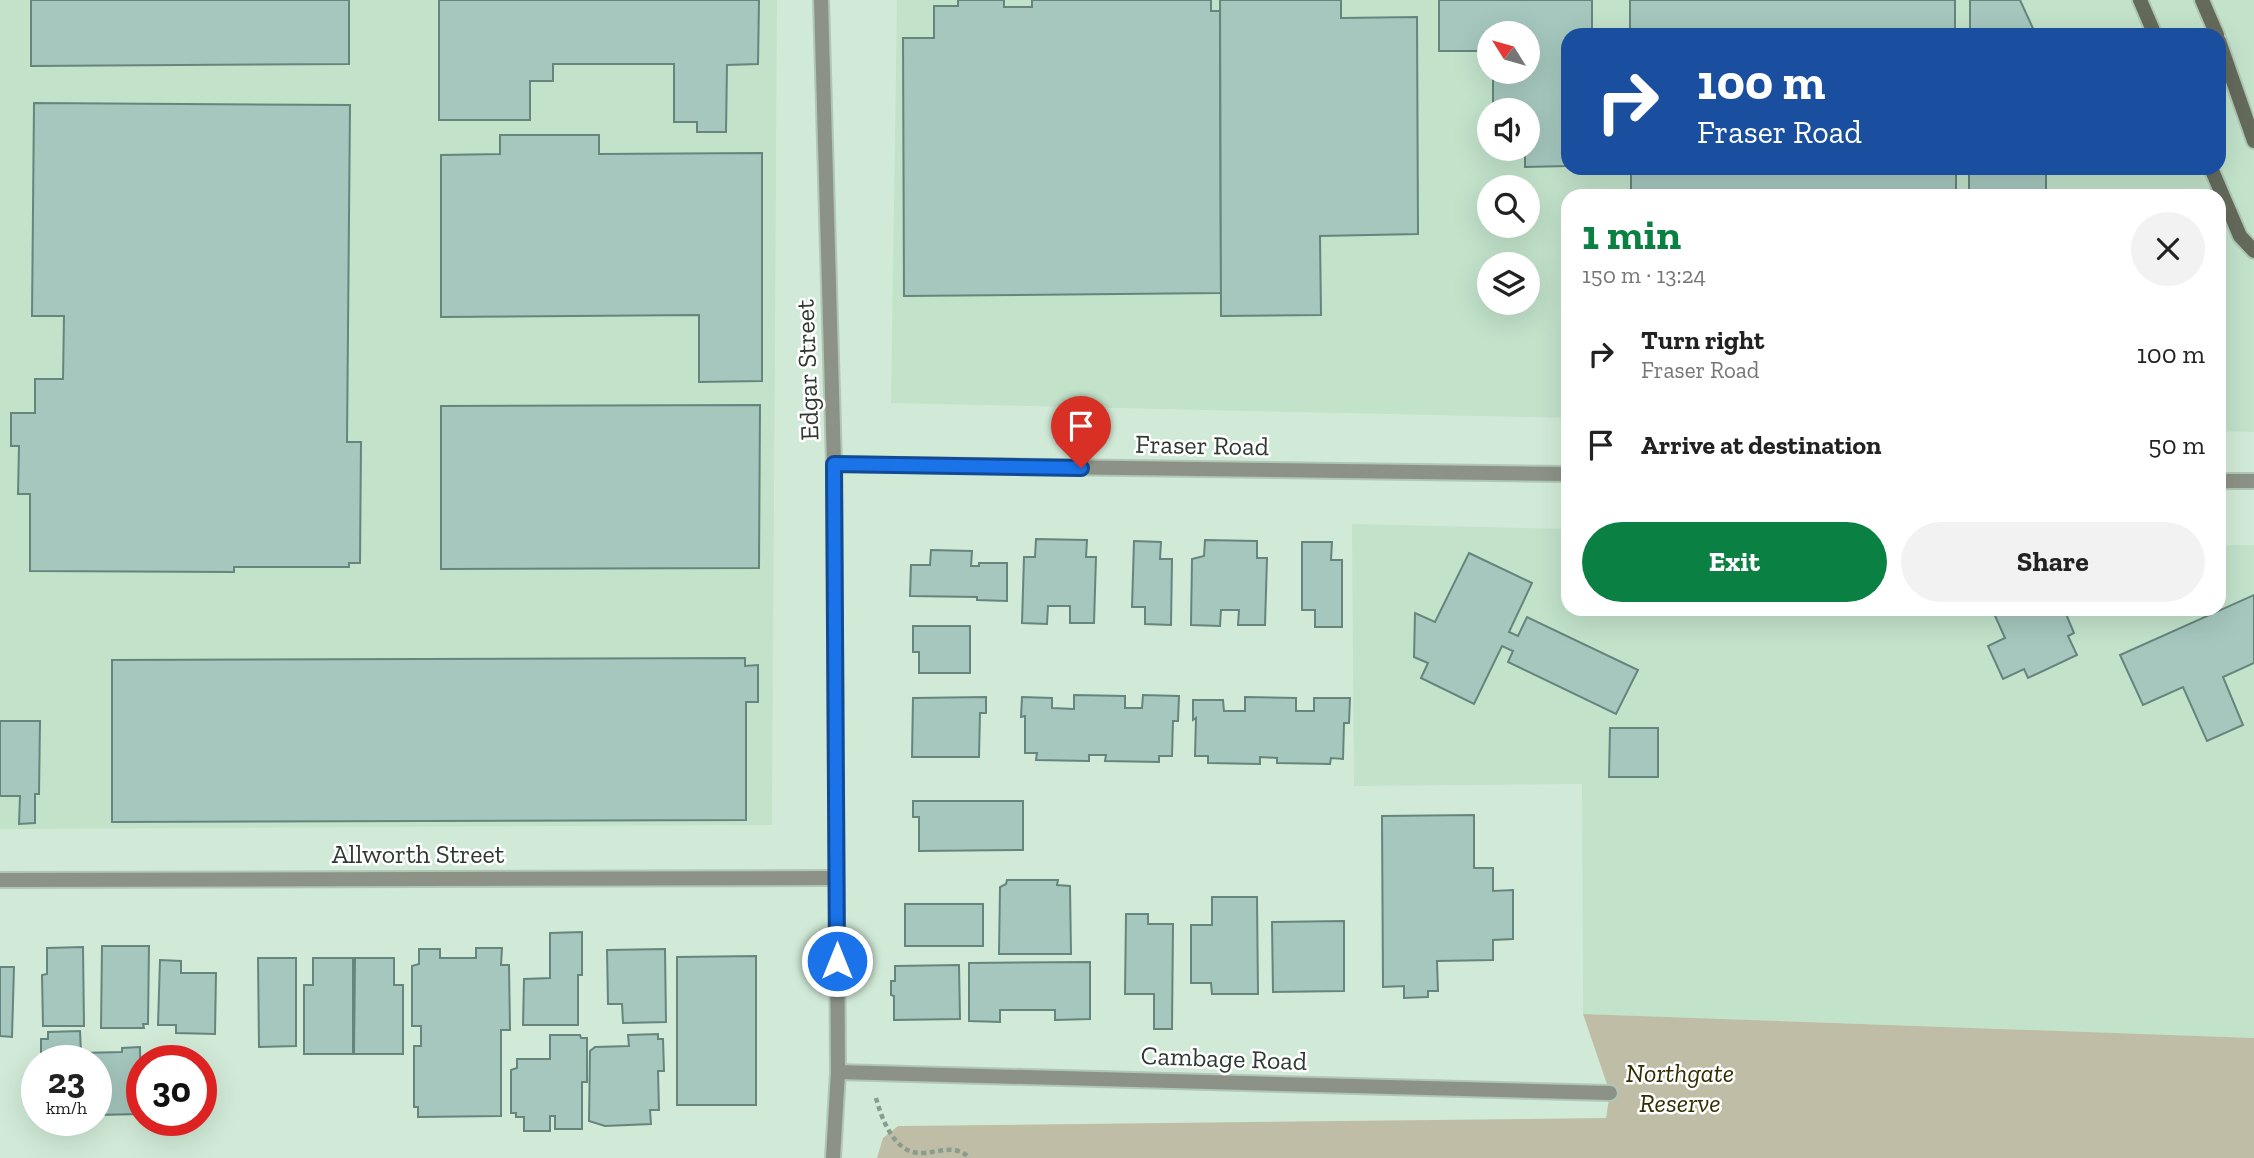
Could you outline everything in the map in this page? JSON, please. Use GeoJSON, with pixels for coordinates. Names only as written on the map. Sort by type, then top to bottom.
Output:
{"type":"FeatureCollection","features":[{"type":"Feature","properties":{"kind":"main road"},"geometry":{"type":"LineString","coordinates":[[2140,0],[2152,28]]}},
{"type":"Feature","properties":{"kind":"main road"},"geometry":{"type":"LineString","coordinates":[[2202,0],[2214,28]]}},
{"type":"Feature","properties":{"kind":"main road"},"geometry":{"type":"LineString","coordinates":[[2226,61],[2254,141]]}},
{"type":"Feature","properties":{"kind":"main road"},"geometry":{"type":"LineString","coordinates":[[2226,203],[2240,236],[2254,251]]}},
{"type":"Feature","properties":{"kind":"street","name":"Edgar Street"},"geometry":{"type":"LineString","coordinates":[[821,0],[834,464],[838,1072],[833,1158]]}},
{"type":"Feature","properties":{"kind":"street","name":"Fraser Road"},"geometry":{"type":"LineString","coordinates":[[834,464],[1561,474]]}},
{"type":"Feature","properties":{"kind":"street"},"geometry":{"type":"LineString","coordinates":[[2226,481],[2254,481]]}},
{"type":"Feature","properties":{"kind":"street","name":"Allworth Street"},"geometry":{"type":"LineString","coordinates":[[0,880],[836,878]]}},
{"type":"Feature","properties":{"kind":"street","name":"Cambage Road"},"geometry":{"type":"LineString","coordinates":[[838,1072],[1609,1093]]}},
{"type":"Feature","properties":{"kind":"path"},"geometry":{"type":"LineString","coordinates":[[868,1073],[881,1116],[898,1142],[909,1151],[920,1153],[952,1149],[964,1152],[970,1158]]}},
{"type":"Feature","properties":{"kind":"shaded area"},"geometry":{"type":"Polygon","coordinates":[[[0,0],[777,0],[772,825],[0,829],[0,0]]]}},
{"type":"Feature","properties":{"kind":"shaded area"},"geometry":{"type":"Polygon","coordinates":[[[897,0],[2254,0],[2254,432],[2226,431],[2226,189],[1561,189],[1561,418],[891,403],[897,0]]]}},
{"type":"Feature","properties":{"kind":"shaded area"},"geometry":{"type":"Polygon","coordinates":[[[1352,524],[1561,529],[1561,616],[2226,616],[2226,545],[2254,545],[2254,1038],[1583,1014],[1582,784],[1354,786],[1352,524]]]}},
{"type":"Feature","properties":{"kind":"green space","name":"Northgate Reserve"},"geometry":{"type":"Polygon","coordinates":[[[1583,1014],[2254,1038],[2254,1158],[877,1158],[883,1138],[898,1126],[1606,1118],[1610,1093],[1583,1014]]]}},
{"type":"Feature","properties":{"kind":"building"},"geometry":{"type":"Polygon","coordinates":[[[31,0],[349,0],[349,64],[31,66],[31,0]]]}},
{"type":"Feature","properties":{"kind":"building"},"geometry":{"type":"Polygon","coordinates":[[[439,0],[759,0],[758,64],[727,65],[726,132],[697,132],[697,122],[674,122],[674,64],[553,64],[553,81],[530,81],[530,120],[439,120],[439,0]]]}},
{"type":"Feature","properties":{"kind":"building"},"geometry":{"type":"Polygon","coordinates":[[[958,0],[1004,0],[1004,7],[1032,7],[1032,0],[1211,0],[1211,11],[1220,11],[1221,293],[904,296],[903,38],[934,38],[934,6],[958,6],[958,0]]]}},
{"type":"Feature","properties":{"kind":"building"},"geometry":{"type":"Polygon","coordinates":[[[1220,0],[1341,0],[1341,18],[1417,17],[1418,234],[1320,236],[1321,315],[1221,316],[1220,0]]]}},
{"type":"Feature","properties":{"kind":"building"},"geometry":{"type":"Polygon","coordinates":[[[1439,0],[1592,0],[1592,28],[1561,28],[1561,166],[1525,167],[1525,161],[1540,161],[1540,98],[1493,98],[1493,84],[1540,84],[1540,21],[1477,21],[1477,51],[1439,51],[1439,0]]]}},
{"type":"Feature","properties":{"kind":"building"},"geometry":{"type":"Polygon","coordinates":[[[1630,0],[1955,0],[1955,28],[1630,28],[1630,0]]]}},
{"type":"Feature","properties":{"kind":"building"},"geometry":{"type":"Polygon","coordinates":[[[1970,0],[2020,0],[2033,28],[1970,28],[1970,0]]]}},
{"type":"Feature","properties":{"kind":"building"},"geometry":{"type":"Polygon","coordinates":[[[34,103],[350,105],[347,442],[361,442],[360,563],[349,563],[349,567],[234,567],[234,572],[30,571],[30,494],[18,494],[19,446],[11,446],[11,413],[35,413],[35,379],[63,379],[64,316],[32,316],[34,103]]]}},
{"type":"Feature","properties":{"kind":"building"},"geometry":{"type":"Polygon","coordinates":[[[500,135],[599,135],[599,154],[762,153],[762,381],[699,382],[699,315],[441,317],[441,155],[500,154],[500,135]]]}},
{"type":"Feature","properties":{"kind":"building"},"geometry":{"type":"Polygon","coordinates":[[[1631,175],[1956,175],[1956,189],[1631,189],[1631,175]]]}},
{"type":"Feature","properties":{"kind":"building"},"geometry":{"type":"Polygon","coordinates":[[[1969,175],[2046,175],[2046,189],[1969,189],[1969,175]]]}},
{"type":"Feature","properties":{"kind":"building"},"geometry":{"type":"Polygon","coordinates":[[[760,405],[759,568],[441,569],[441,406],[760,405]]]}},
{"type":"Feature","properties":{"kind":"building"},"geometry":{"type":"Polygon","coordinates":[[[1036,539],[1087,540],[1086,557],[1096,557],[1094,623],[1070,623],[1070,606],[1048,606],[1047,624],[1022,623],[1024,557],[1035,557],[1036,539]]]}},
{"type":"Feature","properties":{"kind":"building"},"geometry":{"type":"Polygon","coordinates":[[[1205,540],[1257,541],[1257,558],[1267,558],[1265,625],[1238,625],[1239,610],[1221,610],[1220,626],[1191,625],[1192,559],[1204,556],[1205,540]]]}},
{"type":"Feature","properties":{"kind":"building"},"geometry":{"type":"Polygon","coordinates":[[[1134,541],[1161,542],[1160,559],[1172,559],[1171,625],[1145,624],[1145,607],[1132,607],[1134,541]]]}},
{"type":"Feature","properties":{"kind":"building"},"geometry":{"type":"Polygon","coordinates":[[[1302,542],[1332,542],[1331,560],[1342,560],[1342,627],[1315,627],[1315,610],[1302,610],[1302,542]]]}},
{"type":"Feature","properties":{"kind":"building"},"geometry":{"type":"Polygon","coordinates":[[[931,550],[972,551],[971,566],[979,566],[979,563],[1007,563],[1007,601],[977,600],[977,597],[910,596],[911,565],[930,565],[931,550]]]}},
{"type":"Feature","properties":{"kind":"building"},"geometry":{"type":"Polygon","coordinates":[[[1469,553],[1532,583],[1509,632],[1518,636],[1527,617],[1638,670],[1616,714],[1508,662],[1513,651],[1502,646],[1474,704],[1421,678],[1428,663],[1414,657],[1415,613],[1435,622],[1469,553]]]}},
{"type":"Feature","properties":{"kind":"building"},"geometry":{"type":"Polygon","coordinates":[[[2254,595],[2254,663],[2223,677],[2243,725],[2207,741],[2183,687],[2143,705],[2120,655],[2207,616],[2226,616],[2226,608],[2254,595]]]}},
{"type":"Feature","properties":{"kind":"building"},"geometry":{"type":"Polygon","coordinates":[[[1995,616],[2067,616],[2074,633],[2068,636],[2077,655],[2028,678],[2024,669],[2003,679],[1988,646],[2005,638],[1995,616]]]}},
{"type":"Feature","properties":{"kind":"building"},"geometry":{"type":"Polygon","coordinates":[[[913,626],[970,626],[970,673],[919,673],[919,652],[913,652],[913,626]]]}},
{"type":"Feature","properties":{"kind":"building"},"geometry":{"type":"Polygon","coordinates":[[[745,658],[745,666],[758,665],[758,702],[746,702],[746,820],[112,822],[112,660],[745,658]]]}},
{"type":"Feature","properties":{"kind":"building"},"geometry":{"type":"Polygon","coordinates":[[[1074,695],[1125,696],[1125,708],[1142,708],[1143,695],[1179,696],[1178,721],[1173,721],[1172,756],[1159,756],[1159,762],[1105,761],[1106,755],[1089,755],[1089,761],[1036,760],[1037,753],[1025,753],[1022,697],[1052,698],[1052,708],[1074,709],[1074,695]]]}},
{"type":"Feature","properties":{"kind":"building"},"geometry":{"type":"Polygon","coordinates":[[[986,697],[986,713],[980,713],[979,757],[912,757],[913,698],[986,697]]]}},
{"type":"Feature","properties":{"kind":"building"},"geometry":{"type":"Polygon","coordinates":[[[1245,697],[1296,698],[1296,711],[1314,711],[1314,698],[1350,698],[1349,723],[1344,723],[1343,759],[1331,758],[1330,764],[1277,763],[1277,758],[1260,757],[1260,764],[1208,763],[1208,756],[1195,756],[1196,718],[1193,720],[1193,700],[1223,700],[1224,711],[1245,711],[1245,697]]]}},
{"type":"Feature","properties":{"kind":"building"},"geometry":{"type":"Polygon","coordinates":[[[0,721],[40,721],[39,794],[35,794],[35,823],[19,824],[20,796],[0,796],[0,721]]]}},
{"type":"Feature","properties":{"kind":"building"},"geometry":{"type":"Polygon","coordinates":[[[1610,728],[1658,728],[1658,777],[1609,777],[1610,728]]]}},
{"type":"Feature","properties":{"kind":"building"},"geometry":{"type":"Polygon","coordinates":[[[913,801],[1023,801],[1023,850],[919,851],[919,817],[913,817],[913,801]]]}},
{"type":"Feature","properties":{"kind":"building"},"geometry":{"type":"Polygon","coordinates":[[[1474,815],[1474,868],[1493,868],[1493,891],[1513,890],[1513,939],[1493,940],[1493,960],[1437,961],[1438,991],[1428,991],[1428,997],[1404,998],[1404,986],[1383,987],[1382,816],[1474,815]]]}},
{"type":"Feature","properties":{"kind":"building"},"geometry":{"type":"Polygon","coordinates":[[[1007,880],[1058,880],[1057,885],[1070,886],[1071,954],[999,954],[1000,887],[1006,884],[1007,880]]]}},
{"type":"Feature","properties":{"kind":"building"},"geometry":{"type":"Polygon","coordinates":[[[1212,897],[1257,897],[1258,994],[1212,994],[1211,983],[1191,983],[1191,925],[1212,925],[1212,897]]]}},
{"type":"Feature","properties":{"kind":"building"},"geometry":{"type":"Polygon","coordinates":[[[905,904],[983,904],[983,946],[905,946],[905,904]]]}},
{"type":"Feature","properties":{"kind":"building"},"geometry":{"type":"Polygon","coordinates":[[[1126,914],[1148,914],[1148,924],[1173,924],[1172,1029],[1154,1029],[1154,994],[1125,994],[1126,914]]]}},
{"type":"Feature","properties":{"kind":"building"},"geometry":{"type":"Polygon","coordinates":[[[1344,921],[1344,991],[1273,992],[1272,922],[1344,921]]]}},
{"type":"Feature","properties":{"kind":"building"},"geometry":{"type":"Polygon","coordinates":[[[582,932],[582,975],[578,975],[578,1025],[523,1025],[524,979],[550,978],[550,933],[582,932]]]}},
{"type":"Feature","properties":{"kind":"building"},"geometry":{"type":"Polygon","coordinates":[[[102,946],[149,946],[148,1024],[143,1024],[144,1028],[101,1028],[102,946]]]}},
{"type":"Feature","properties":{"kind":"building"},"geometry":{"type":"Polygon","coordinates":[[[83,947],[84,1026],[43,1026],[42,975],[47,974],[47,948],[83,947]]]}},
{"type":"Feature","properties":{"kind":"building"},"geometry":{"type":"Polygon","coordinates":[[[476,948],[502,948],[501,965],[509,965],[510,1030],[501,1030],[501,1116],[418,1117],[418,1107],[414,1107],[414,1046],[421,1046],[421,1026],[412,1026],[412,966],[419,964],[419,949],[440,949],[440,958],[476,958],[476,948]]]}},
{"type":"Feature","properties":{"kind":"building"},"geometry":{"type":"Polygon","coordinates":[[[665,949],[666,1022],[623,1023],[622,1004],[608,1004],[607,950],[665,949]]]}},
{"type":"Feature","properties":{"kind":"building"},"geometry":{"type":"Polygon","coordinates":[[[756,956],[756,1105],[677,1105],[677,957],[756,956]]]}},
{"type":"Feature","properties":{"kind":"building"},"geometry":{"type":"Polygon","coordinates":[[[258,958],[296,958],[296,1046],[259,1047],[258,958]]]}},
{"type":"Feature","properties":{"kind":"building"},"geometry":{"type":"Polygon","coordinates":[[[313,958],[353,958],[353,1054],[304,1054],[304,985],[313,985],[313,958]]]}},
{"type":"Feature","properties":{"kind":"building"},"geometry":{"type":"Polygon","coordinates":[[[355,958],[394,958],[394,985],[403,985],[403,1054],[354,1054],[355,958]]]}},
{"type":"Feature","properties":{"kind":"building"},"geometry":{"type":"Polygon","coordinates":[[[160,960],[181,961],[181,973],[216,973],[215,1034],[176,1033],[176,1025],[158,1025],[160,960]]]}},
{"type":"Feature","properties":{"kind":"building"},"geometry":{"type":"Polygon","coordinates":[[[1090,962],[1090,1019],[1055,1020],[1055,1010],[1000,1010],[1000,1022],[969,1021],[969,963],[1090,962]]]}},
{"type":"Feature","properties":{"kind":"building"},"geometry":{"type":"Polygon","coordinates":[[[959,965],[960,1019],[894,1020],[891,981],[895,981],[895,966],[959,965]]]}},
{"type":"Feature","properties":{"kind":"building"},"geometry":{"type":"Polygon","coordinates":[[[0,967],[14,967],[12,1037],[0,1036],[0,967]]]}},
{"type":"Feature","properties":{"kind":"building"},"geometry":{"type":"Polygon","coordinates":[[[80,1031],[81,1045],[41,1045],[41,1039],[48,1039],[48,1032],[80,1031]]]}},
{"type":"Feature","properties":{"kind":"building"},"geometry":{"type":"Polygon","coordinates":[[[658,1034],[658,1039],[663,1039],[664,1071],[658,1071],[659,1110],[650,1110],[651,1124],[605,1126],[589,1121],[590,1051],[595,1047],[629,1046],[628,1035],[658,1034]]]}},
{"type":"Feature","properties":{"kind":"building"},"geometry":{"type":"Polygon","coordinates":[[[550,1035],[580,1035],[581,1038],[587,1038],[587,1082],[582,1082],[582,1129],[555,1129],[555,1116],[550,1116],[550,1131],[524,1131],[524,1117],[516,1117],[516,1113],[511,1113],[511,1070],[517,1068],[517,1059],[550,1059],[550,1035]]]}},
{"type":"Feature","properties":{"kind":"building"},"geometry":{"type":"Polygon","coordinates":[[[122,1048],[126,1048],[126,1114],[112,1115],[112,1052],[122,1052],[122,1048]]]}},
{"type":"Feature","properties":{"kind":"route"},"geometry":{"type":"LineString","coordinates":[[837,961],[834,464],[1081,468]]}}]}
